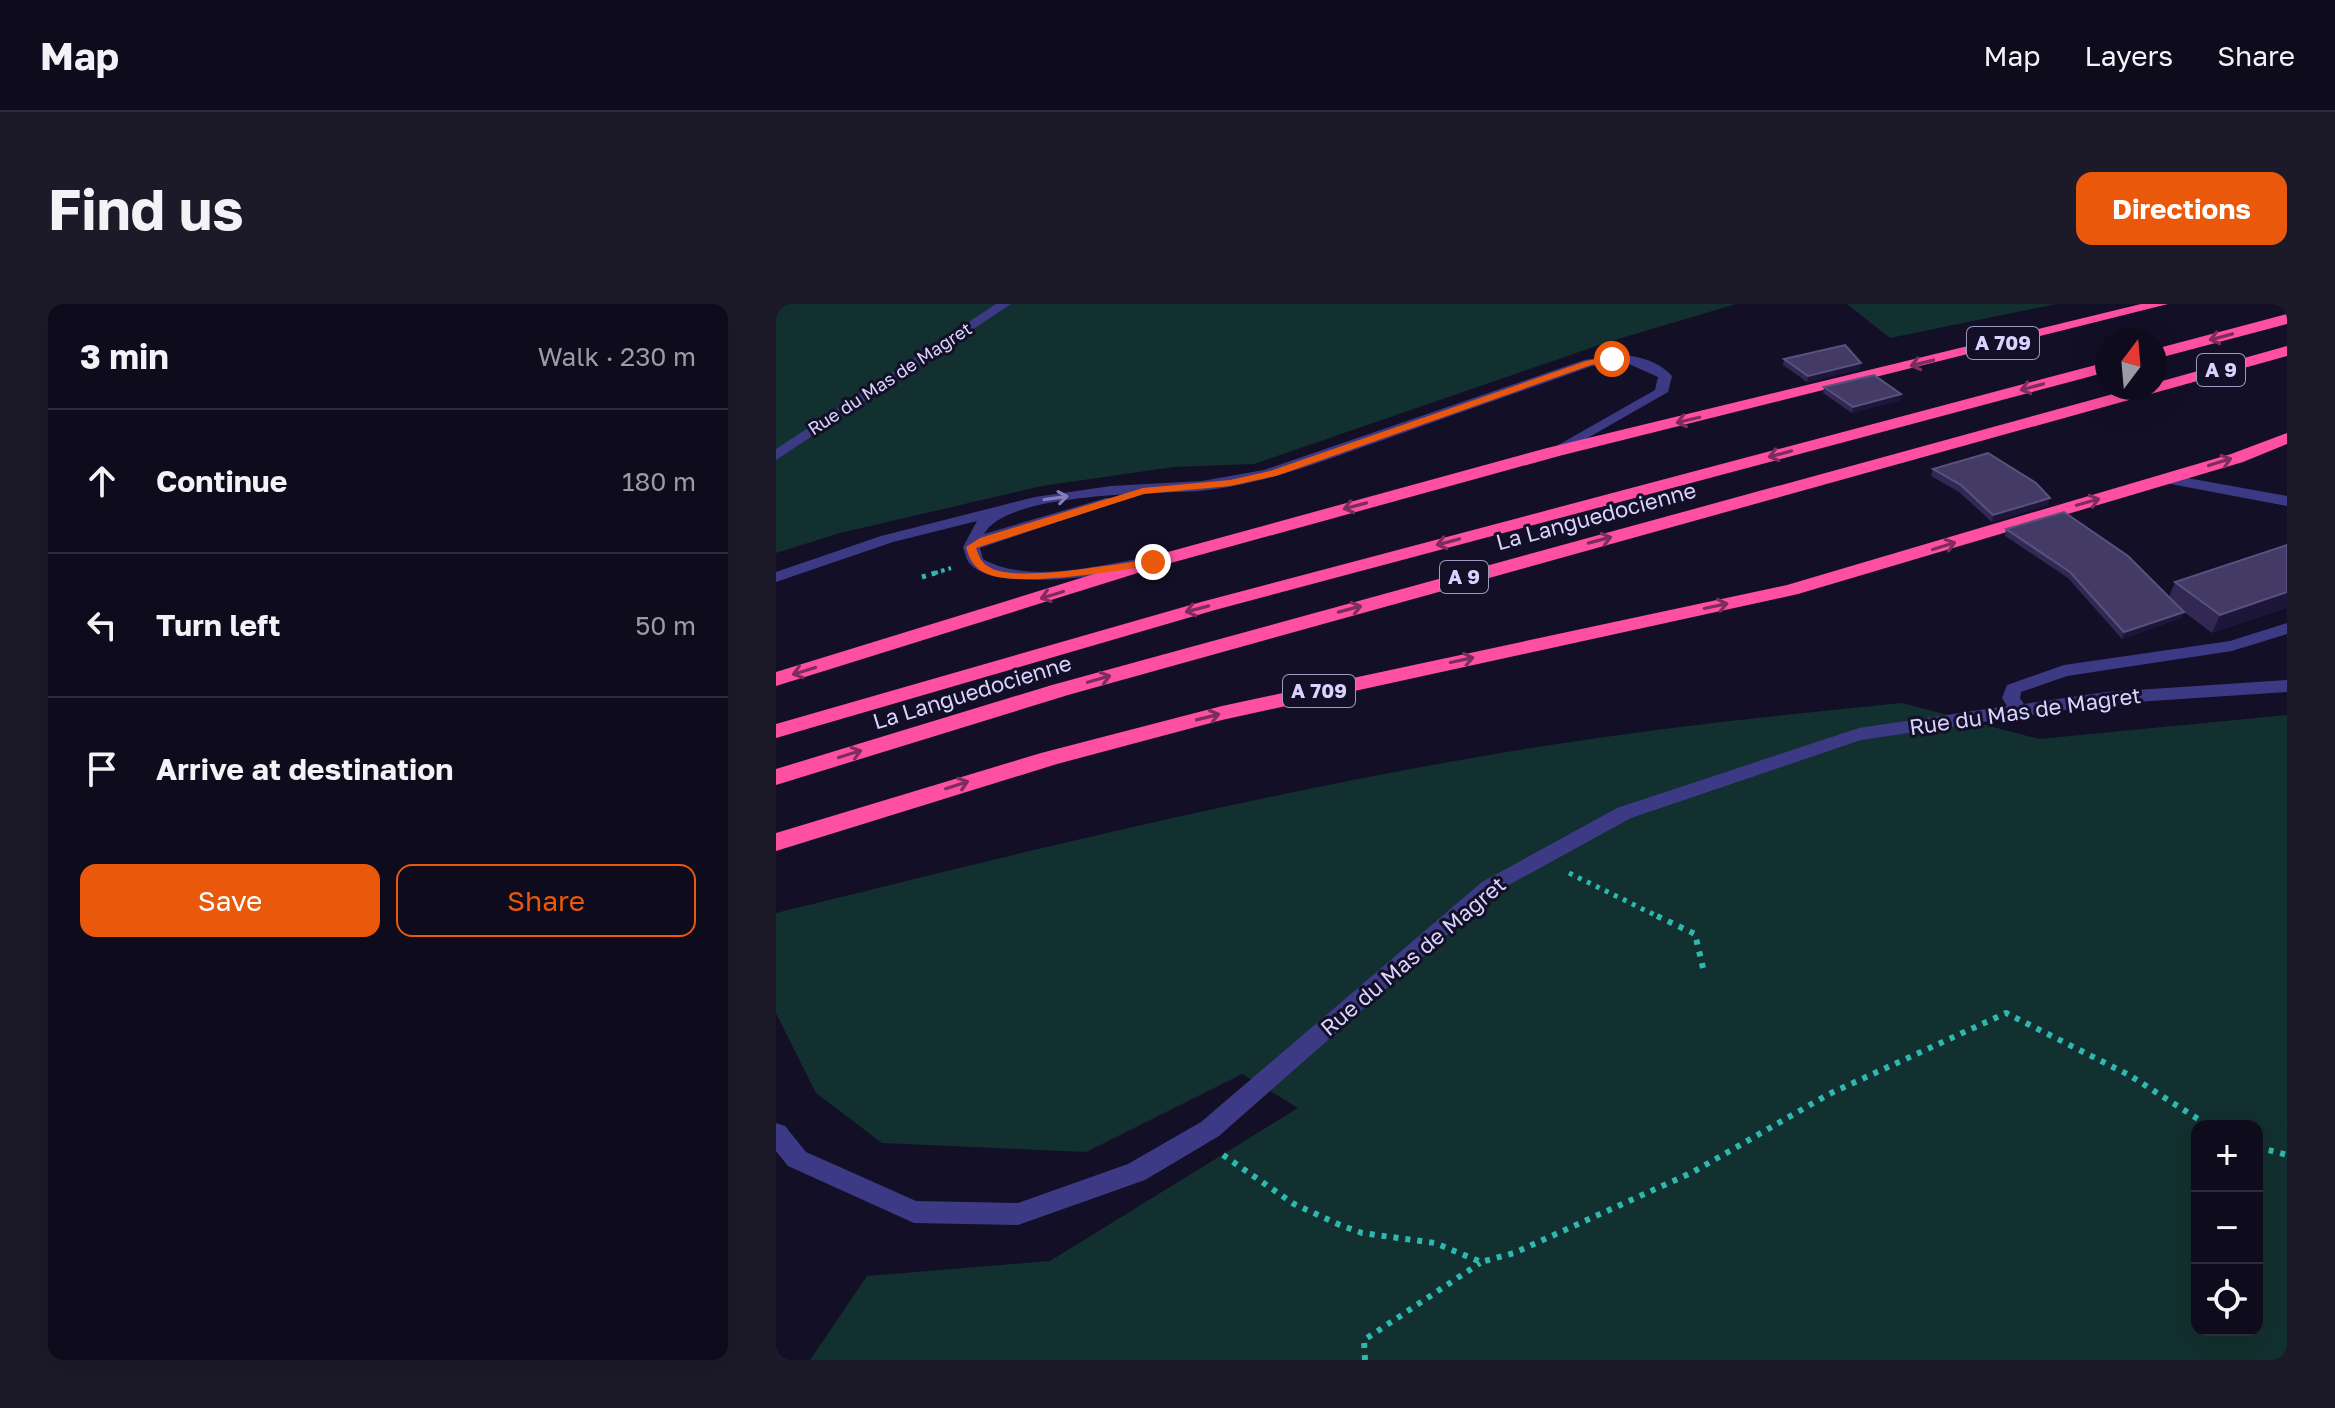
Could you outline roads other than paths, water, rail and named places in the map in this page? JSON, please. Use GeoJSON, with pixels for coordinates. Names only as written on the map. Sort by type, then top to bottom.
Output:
{"type":"FeatureCollection","features":[{"type":"Feature","properties":{"kind":"highway","name":"A 709"},"geometry":{"type":"LineString","coordinates":[[776,679],[1153,562],[1553,452],[2160,304]]}},
{"type":"Feature","properties":{"kind":"highway","name":"A 9"},"geometry":{"type":"LineString","coordinates":[[2167,351],[2287,319]]}},
{"type":"Feature","properties":{"kind":"highway","name":"La Languedocienne"},"geometry":{"type":"LineString","coordinates":[[2167,385],[2287,351]]}},
{"type":"Feature","properties":{"kind":"highway","name":"La Languedocienne"},"geometry":{"type":"LineString","coordinates":[[776,731],[1222,602],[2095,370]]}},
{"type":"Feature","properties":{"kind":"highway","name":"La Languedocienne"},"geometry":{"type":"LineString","coordinates":[[776,777],[1198,651],[2111,400]]}},
{"type":"Feature","properties":{"kind":"highway","name":"A 709"},"geometry":{"type":"LineString","coordinates":[[776,842],[995,773],[1142,733],[1300,695],[1791,590],[2165,479],[2287,438]]}},
{"type":"Feature","properties":{"kind":"street","name":"Rue du Mas de Magret"},"geometry":{"type":"LineString","coordinates":[[776,456],[1005,304]]}},
{"type":"Feature","properties":{"kind":"street"},"geometry":{"type":"LineString","coordinates":[[776,577],[887,539],[1068,496],[1230,483],[1273,474],[1601,360],[1637,361],[1654,367],[1665,376],[1661,392],[1553,452]]}},
{"type":"Feature","properties":{"kind":"street"},"geometry":{"type":"LineString","coordinates":[[2165,479],[2287,501]]}},
{"type":"Feature","properties":{"kind":"street"},"geometry":{"type":"LineString","coordinates":[[971,547],[983,540],[1143,491]]}},
{"type":"Feature","properties":{"kind":"street"},"geometry":{"type":"LineString","coordinates":[[1007,509],[985,523],[975,535],[971,547],[976,561],[988,571],[1008,576],[1033,576],[1153,562]]}},
{"type":"Feature","properties":{"kind":"street"},"geometry":{"type":"LineString","coordinates":[[2019,710],[2011,698],[2013,689],[2064,671],[2232,646],[2287,628]]}},
{"type":"Feature","properties":{"kind":"street","name":"Rue du Mas de Magret"},"geometry":{"type":"LineString","coordinates":[[776,1133],[797,1159],[914,1212],[1018,1214],[1136,1172],[1210,1129],[1489,887],[1624,813],[1859,734],[2106,698],[2287,686]]}}]}
